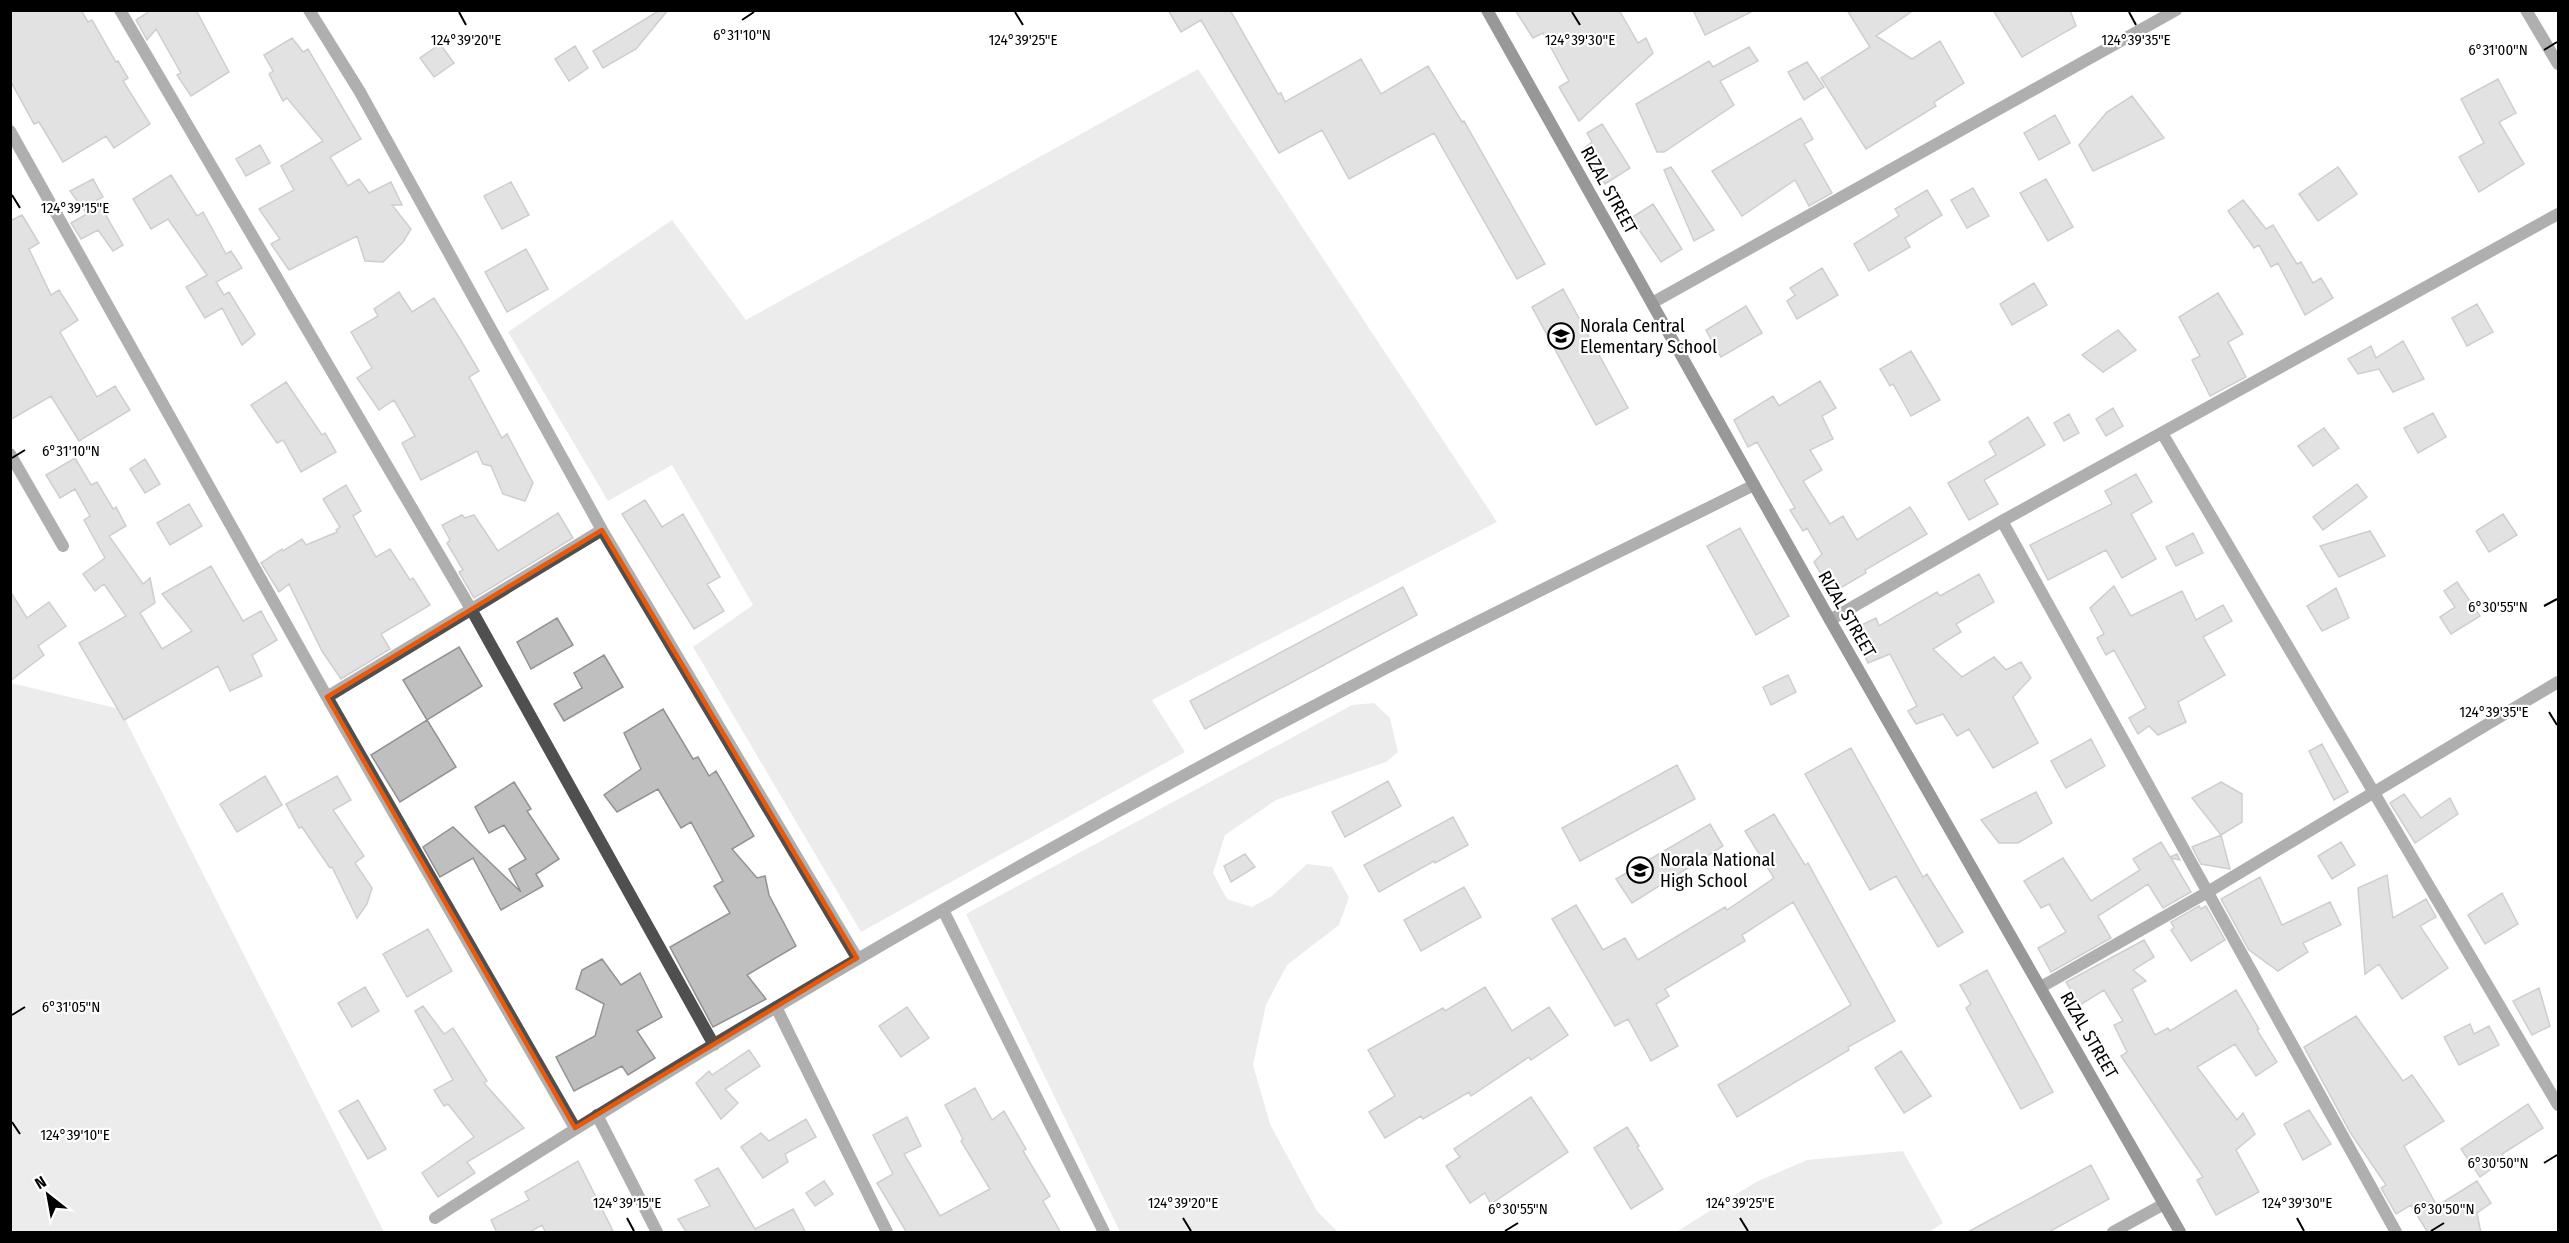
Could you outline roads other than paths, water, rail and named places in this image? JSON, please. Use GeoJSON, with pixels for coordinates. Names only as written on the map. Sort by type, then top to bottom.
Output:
{"type":"FeatureCollection","features":[{"type":"Feature","properties":{"kind":"main road","name":"RIZAL STREET"},"geometry":{"type":"LineString","coordinates":[[1487,10],[1830,620],[2180,1233]]}},
{"type":"Feature","properties":{"kind":"street"},"geometry":{"type":"LineString","coordinates":[[120,10],[471,609],[714,1045]]}},
{"type":"Feature","properties":{"kind":"street"},"geometry":{"type":"LineString","coordinates":[[309,10],[388,142],[602,530],[857,958]]}},
{"type":"Feature","properties":{"kind":"street"},"geometry":{"type":"LineString","coordinates":[[1652,303],[2176,10]]}},
{"type":"Feature","properties":{"kind":"street"},"geometry":{"type":"LineString","coordinates":[[2526,10],[2559,64]]}},
{"type":"Feature","properties":{"kind":"street"},"geometry":{"type":"LineString","coordinates":[[10,131],[327,697],[575,1128]]}},
{"type":"Feature","properties":{"kind":"street"},"geometry":{"type":"LineString","coordinates":[[1830,620],[2002,521],[2559,214]]}},
{"type":"Feature","properties":{"kind":"street"},"geometry":{"type":"LineString","coordinates":[[2162,433],[2559,1104]]}},
{"type":"Feature","properties":{"kind":"street"},"geometry":{"type":"LineString","coordinates":[[10,454],[63,546]]}},
{"type":"Feature","properties":{"kind":"street"},"geometry":{"type":"LineString","coordinates":[[435,1218],[575,1128],[857,958],[1148,795],[1383,670],[1754,485]]}},
{"type":"Feature","properties":{"kind":"street"},"geometry":{"type":"LineString","coordinates":[[2002,521],[2396,1233]]}},
{"type":"Feature","properties":{"kind":"street"},"geometry":{"type":"LineString","coordinates":[[327,697],[602,530]]}},
{"type":"Feature","properties":{"kind":"street"},"geometry":{"type":"LineString","coordinates":[[2041,987],[2376,793],[2559,682]]}},
{"type":"Feature","properties":{"kind":"street"},"geometry":{"type":"LineString","coordinates":[[943,910],[1104,1233]]}},
{"type":"Feature","properties":{"kind":"street"},"geometry":{"type":"LineString","coordinates":[[776,1007],[886,1233]]}},
{"type":"Feature","properties":{"kind":"street"},"geometry":{"type":"LineString","coordinates":[[597,1115],[657,1233]]}},
{"type":"Feature","properties":{"kind":"street"},"geometry":{"type":"LineString","coordinates":[[2113,1233],[2164,1204]]}},
{"type":"Feature","properties":{"kind":"place","name":"Norala Central Elementary School"},"geometry":{"type":"Point","coordinates":[1561,336]}},
{"type":"Feature","properties":{"kind":"place","name":"Norala National High School"},"geometry":{"type":"Point","coordinates":[1640,870]}}]}
